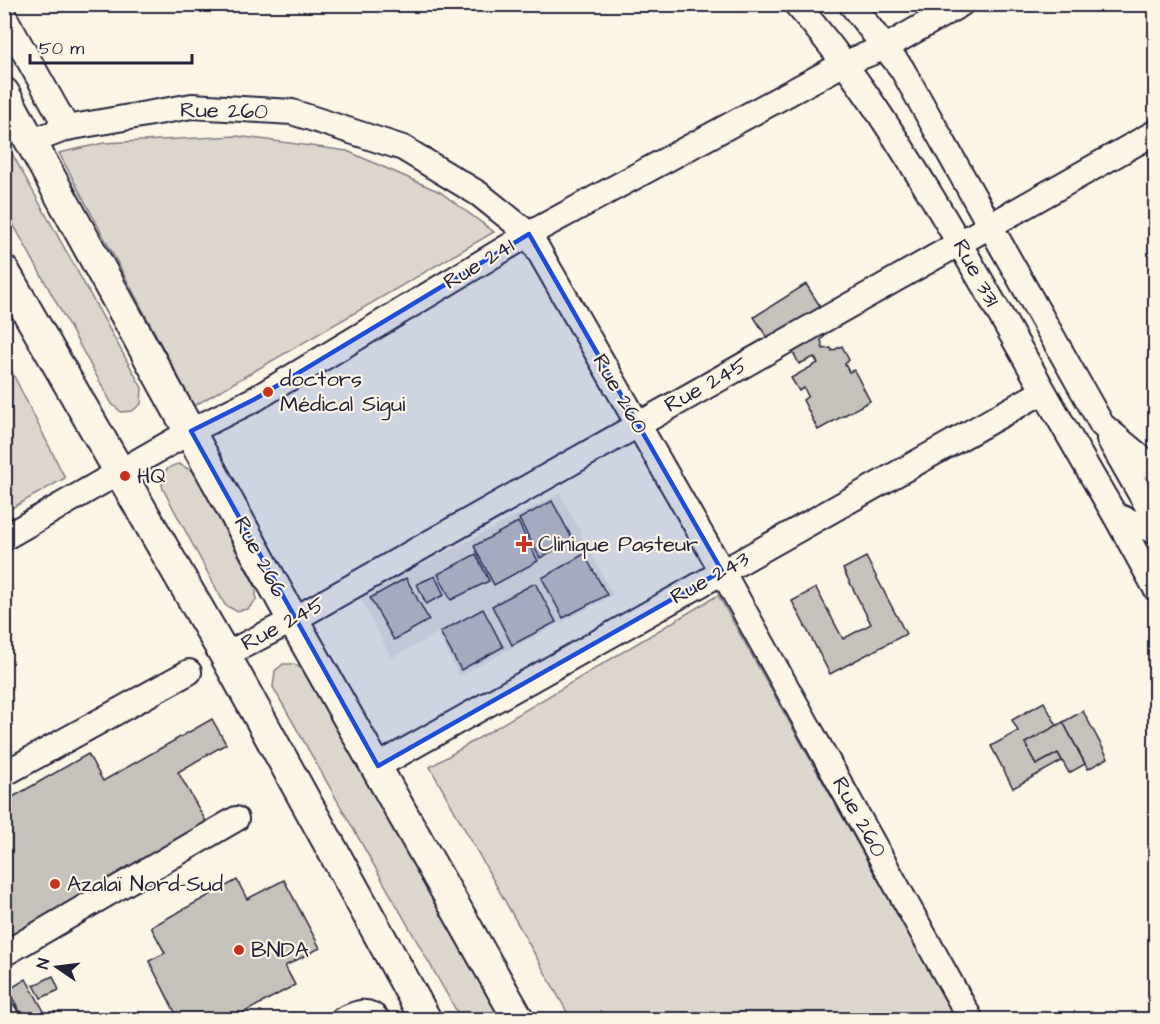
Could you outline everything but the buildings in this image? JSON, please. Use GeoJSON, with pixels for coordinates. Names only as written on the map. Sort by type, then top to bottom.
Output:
{"type":"FeatureCollection","features":[{"type":"Feature","properties":{"kind":"main road","name":"Rue 266"},"geometry":{"type":"LineString","coordinates":[[4,93],[33,141],[294,620],[519,1020]]}},
{"type":"Feature","properties":{"kind":"main road"},"geometry":{"type":"LineString","coordinates":[[4,270],[225,655],[426,1020]]}},
{"type":"Feature","properties":{"kind":"street","name":"Rue 331"},"geometry":{"type":"LineString","coordinates":[[796,4],[843,64],[892,133],[960,242],[1042,392],[1115,515],[1155,589]]}},
{"type":"Feature","properties":{"kind":"street","name":"Rue 331"},"geometry":{"type":"LineString","coordinates":[[851,4],[902,69],[988,226],[1102,425],[1155,470]]}},
{"type":"Feature","properties":{"kind":"street","name":"Rue 241"},"geometry":{"type":"LineString","coordinates":[[4,538],[191,431],[255,399],[529,234],[843,64],[886,47],[961,4]]}},
{"type":"Feature","properties":{"kind":"street"},"geometry":{"type":"LineString","coordinates":[[4,16],[68,128]]}},
{"type":"Feature","properties":{"kind":"street","name":"Rue 260"},"geometry":{"type":"LineString","coordinates":[[33,141],[68,128],[192,106],[292,112],[403,148],[479,194],[529,234],[722,571],[971,1020]]}},
{"type":"Feature","properties":{"kind":"street","name":"Rue 245"},"geometry":{"type":"LineString","coordinates":[[225,655],[294,620],[637,423],[1155,132]]}},
{"type":"Feature","properties":{"kind":"street","name":"Rue 243"},"geometry":{"type":"LineString","coordinates":[[378,766],[1042,392]]}},
{"type":"Feature","properties":{"kind":"street"},"geometry":{"type":"LineString","coordinates":[[1102,425],[1155,521]]}},
{"type":"Feature","properties":{"kind":"street"},"geometry":{"type":"LineString","coordinates":[[1115,515],[1155,532]]}},
{"type":"Feature","properties":{"kind":"street"},"geometry":{"type":"LineString","coordinates":[[4,774],[189,672]]}},
{"type":"Feature","properties":{"kind":"street"},"geometry":{"type":"LineString","coordinates":[[4,954],[236,819]]}},
{"type":"Feature","properties":{"kind":"street"},"geometry":{"type":"LineString","coordinates":[[342,1020],[359,1012],[367,1012],[378,1020]]}},
{"type":"Feature","properties":{"kind":"street"},"geometry":{"type":"LineString","coordinates":[[4,1013],[8,1020]]}},
{"type":"Feature","properties":{"kind":"highlighted area"},"geometry":{"type":"Polygon","coordinates":[[[529,234],[722,571],[378,766],[191,431],[255,399],[529,234]]]}},
{"type":"Feature","properties":{"kind":"shaded area"},"geometry":{"type":"Polygon","coordinates":[[[237,136],[347,151],[440,192],[494,232],[194,406],[59,153],[104,143],[237,136]]]}},
{"type":"Feature","properties":{"kind":"shaded area"},"geometry":{"type":"Polygon","coordinates":[[[4,139],[142,388],[141,404],[132,411],[121,412],[112,404],[5,209],[4,139]]]}},
{"type":"Feature","properties":{"kind":"shaded area"},"geometry":{"type":"Polygon","coordinates":[[[4,356],[65,478],[5,512],[4,512],[4,356]]]}},
{"type":"Feature","properties":{"kind":"shaded area"},"geometry":{"type":"Polygon","coordinates":[[[179,464],[194,472],[256,588],[256,600],[248,609],[236,611],[225,605],[163,489],[162,480],[165,472],[170,467],[179,464]]]}},
{"type":"Feature","properties":{"kind":"shaded area","name":"Clinique Pasteur"},"geometry":{"type":"Polygon","coordinates":[[[560,493],[613,595],[459,676],[438,633],[391,658],[360,597],[560,493]]]}},
{"type":"Feature","properties":{"kind":"shaded area"},"geometry":{"type":"Polygon","coordinates":[[[718,595],[956,1019],[571,1019],[430,767],[718,595]]]}},
{"type":"Feature","properties":{"kind":"shaded area"},"geometry":{"type":"Polygon","coordinates":[[[283,664],[294,664],[303,670],[500,1019],[461,1019],[273,687],[275,671],[283,664]]]}},
{"type":"Feature","properties":{"kind":"place","name":"doctors Médical Sigui"},"geometry":{"type":"Point","coordinates":[268,392]}},
{"type":"Feature","properties":{"kind":"place","name":"HQ"},"geometry":{"type":"Point","coordinates":[125,476]}},
{"type":"Feature","properties":{"kind":"place","name":"Clinique Pasteur"},"geometry":{"type":"Point","coordinates":[524,544]}},
{"type":"Feature","properties":{"kind":"place","name":"Azalaï Nord-Sud"},"geometry":{"type":"Point","coordinates":[55,884]}},
{"type":"Feature","properties":{"kind":"place","name":"BNDA"},"geometry":{"type":"Point","coordinates":[239,950]}}]}
